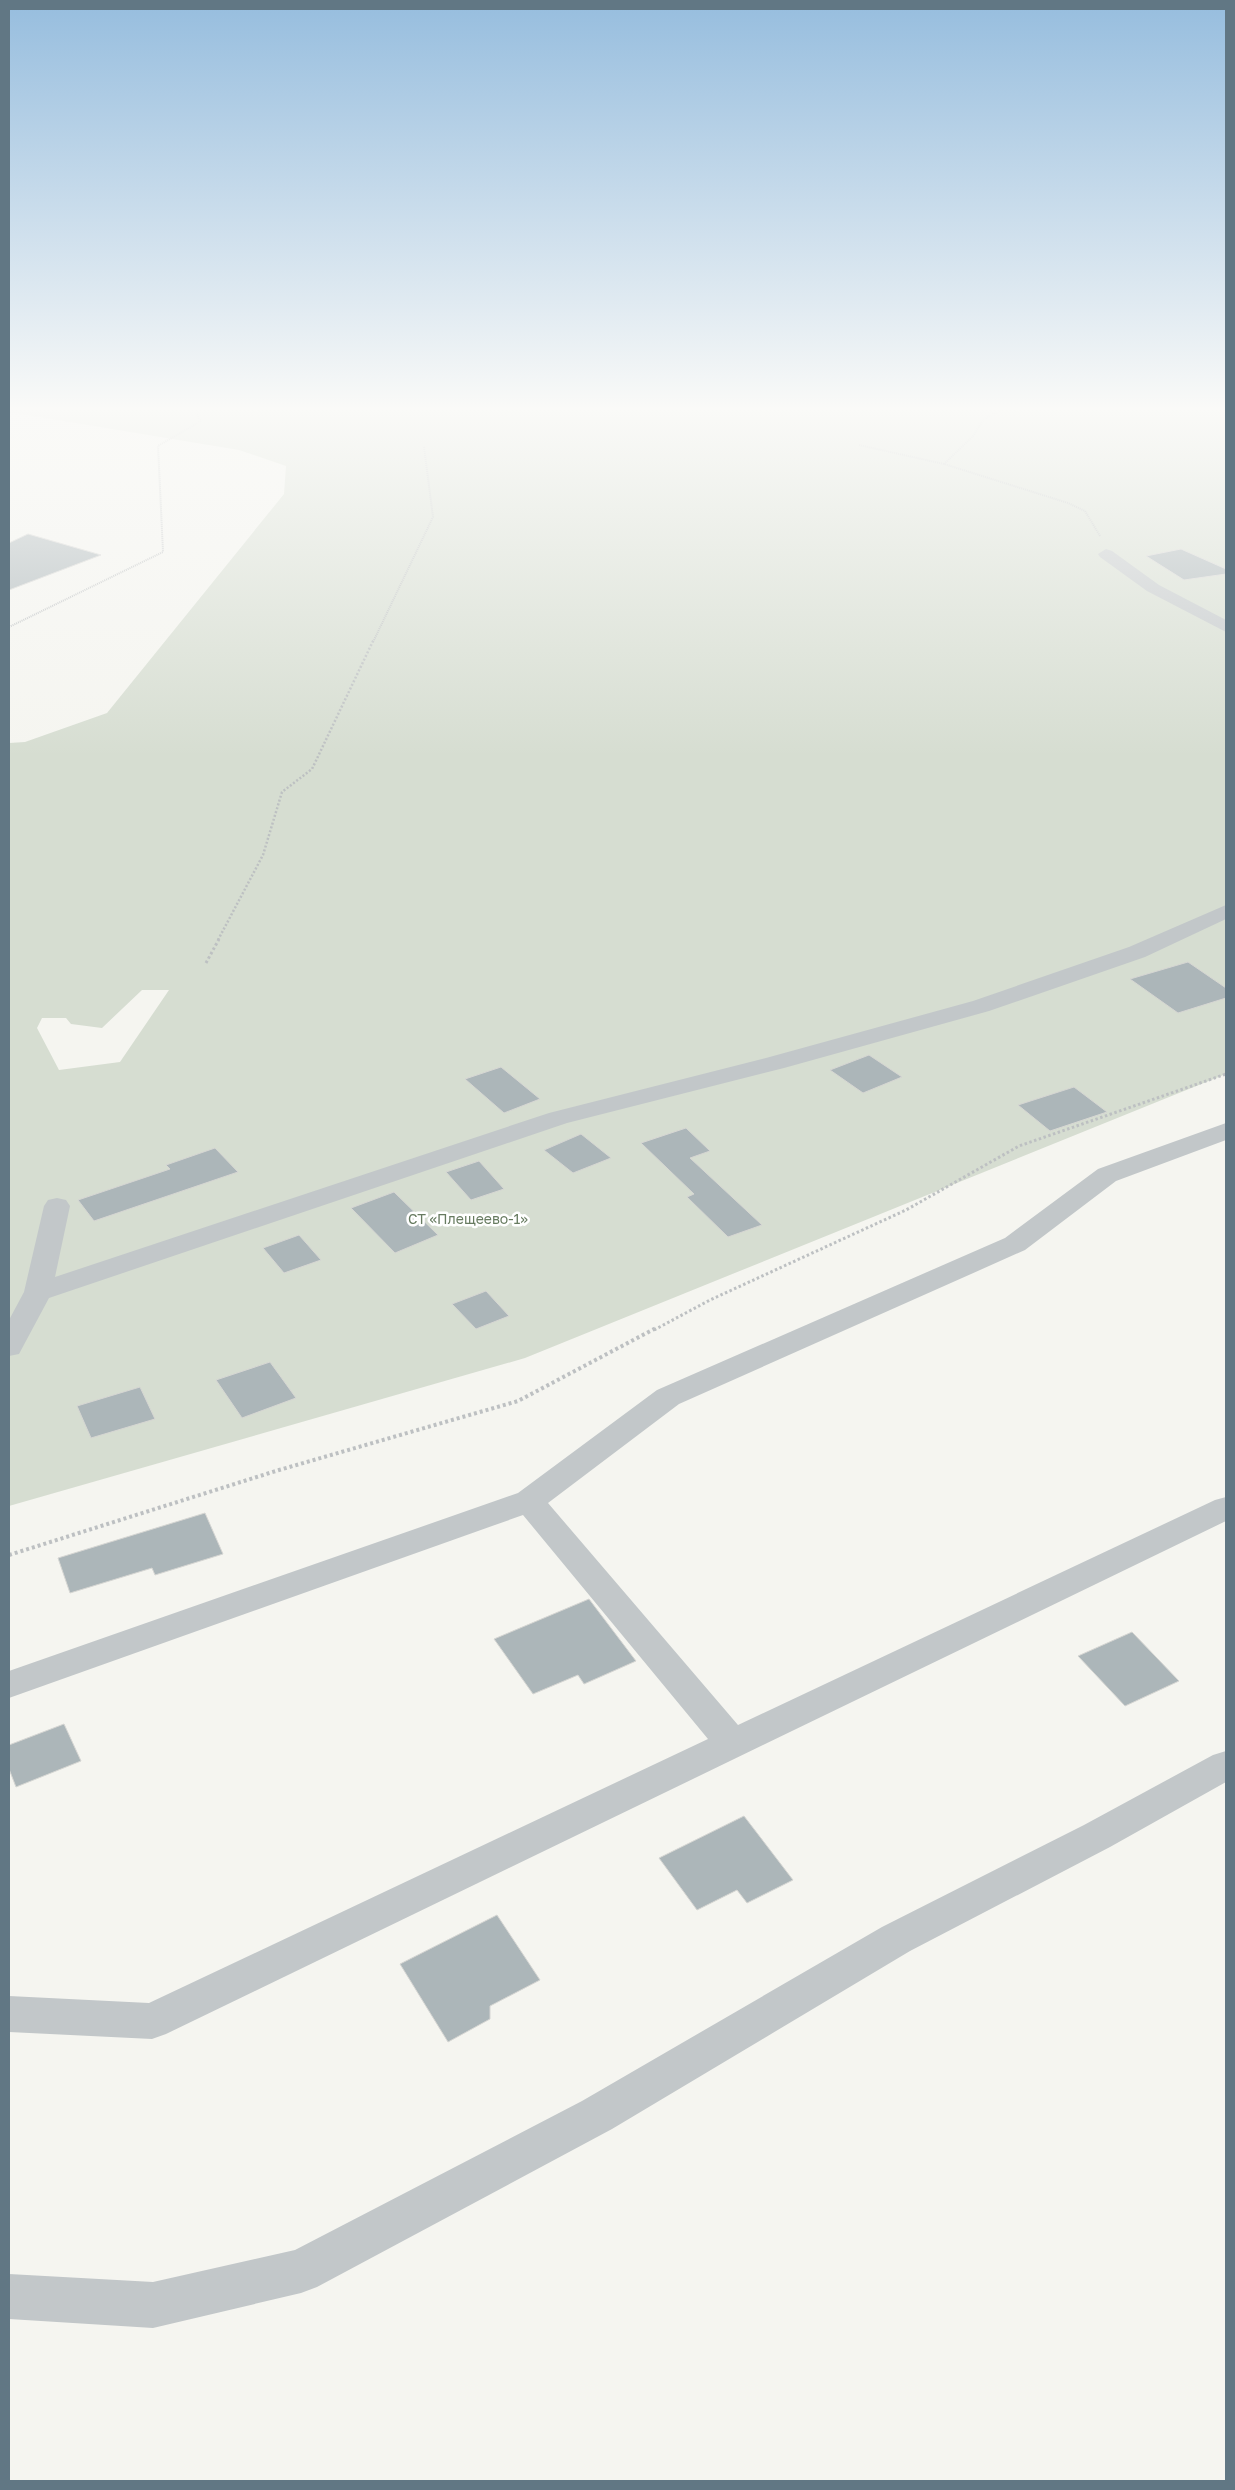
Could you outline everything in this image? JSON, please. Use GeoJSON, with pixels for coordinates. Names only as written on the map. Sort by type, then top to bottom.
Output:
{"type":"FeatureCollection","features":[{"type":"Feature","properties":{"kind":"street"},"geometry":{"type":"LineString","coordinates":[[1106,554],[1153,588],[1226,627]]}},
{"type":"Feature","properties":{"kind":"street"},"geometry":{"type":"LineString","coordinates":[[38,1292],[558,1118],[775,1064],[981,1006],[1136,952],[1226,911]]}},
{"type":"Feature","properties":{"kind":"street"},"geometry":{"type":"LineString","coordinates":[[9,1685],[528,1501],[668,1397],[1014,1244],[1107,1175],[1226,1131]]}},
{"type":"Feature","properties":{"kind":"street"},"geometry":{"type":"LineString","coordinates":[[9,1347],[38,1292],[57,1206]]}},
{"type":"Feature","properties":{"kind":"street"},"geometry":{"type":"LineString","coordinates":[[528,1501],[733,1744]]}},
{"type":"Feature","properties":{"kind":"street"},"geometry":{"type":"LineString","coordinates":[[9,2014],[152,2021],[1226,1508]]}},
{"type":"Feature","properties":{"kind":"street"},"geometry":{"type":"LineString","coordinates":[[9,2297],[153,2305],[300,2271],[598,2115],[896,1939],[1096,1836],[1226,1765]]}},
{"type":"Feature","properties":{"kind":"path"},"geometry":{"type":"LineString","coordinates":[[9,627],[163,552],[162,524]]}},
{"type":"Feature","properties":{"kind":"path"},"geometry":{"type":"LineString","coordinates":[[206,963],[263,855],[282,792],[312,769],[430,524]]}},
{"type":"Feature","properties":{"kind":"path"},"geometry":{"type":"LineString","coordinates":[[1093,524],[1100,536],[1106,554]]}},
{"type":"Feature","properties":{"kind":"path"},"geometry":{"type":"LineString","coordinates":[[9,1555],[278,1470],[518,1401],[710,1300],[906,1210],[1019,1146],[1226,1074]]}},
{"type":"Feature","properties":{"kind":"green space","name":"СТ «Плещеево-1»"},"geometry":{"type":"Polygon","coordinates":[[[260,524],[1226,524],[1226,1074],[525,1358],[9,1506],[9,743],[25,742],[107,713],[260,524]],[[142,990],[102,1028],[71,1024],[66,1018],[42,1018],[37,1028],[59,1070],[120,1062],[169,990],[142,990]]]}},
{"type":"Feature","properties":{"kind":"building"},"geometry":{"type":"Polygon","coordinates":[[[28,534],[101,555],[9,590],[9,543],[28,534]]]}},
{"type":"Feature","properties":{"kind":"building"},"geometry":{"type":"Polygon","coordinates":[[[1181,549],[1226,569],[1226,574],[1184,580],[1146,556],[1181,549]]]}},
{"type":"Feature","properties":{"kind":"building"},"geometry":{"type":"Polygon","coordinates":[[[1188,962],[1226,988],[1226,998],[1178,1013],[1130,979],[1188,962]]]}},
{"type":"Feature","properties":{"kind":"building"},"geometry":{"type":"Polygon","coordinates":[[[869,1055],[902,1077],[863,1093],[830,1070],[869,1055]]]}},
{"type":"Feature","properties":{"kind":"building"},"geometry":{"type":"Polygon","coordinates":[[[501,1067],[540,1099],[504,1113],[465,1079],[501,1067]]]}},
{"type":"Feature","properties":{"kind":"building"},"geometry":{"type":"Polygon","coordinates":[[[1074,1087],[1107,1112],[1050,1131],[1018,1105],[1074,1087]]]}},
{"type":"Feature","properties":{"kind":"building"},"geometry":{"type":"Polygon","coordinates":[[[686,1128],[710,1151],[690,1158],[762,1225],[728,1237],[687,1197],[694,1194],[641,1143],[686,1128]]]}},
{"type":"Feature","properties":{"kind":"building"},"geometry":{"type":"Polygon","coordinates":[[[581,1134],[611,1158],[573,1173],[544,1150],[581,1134]]]}},
{"type":"Feature","properties":{"kind":"building"},"geometry":{"type":"Polygon","coordinates":[[[215,1148],[238,1172],[94,1221],[78,1200],[170,1169],[166,1165],[215,1148]]]}},
{"type":"Feature","properties":{"kind":"building"},"geometry":{"type":"Polygon","coordinates":[[[479,1161],[504,1189],[471,1200],[446,1172],[479,1161]]]}},
{"type":"Feature","properties":{"kind":"building"},"geometry":{"type":"Polygon","coordinates":[[[394,1192],[438,1235],[395,1253],[351,1208],[394,1192]]]}},
{"type":"Feature","properties":{"kind":"building"},"geometry":{"type":"Polygon","coordinates":[[[299,1235],[321,1260],[284,1273],[263,1248],[299,1235]]]}},
{"type":"Feature","properties":{"kind":"building"},"geometry":{"type":"Polygon","coordinates":[[[486,1291],[509,1316],[476,1329],[452,1304],[486,1291]]]}},
{"type":"Feature","properties":{"kind":"building"},"geometry":{"type":"Polygon","coordinates":[[[270,1362],[296,1398],[242,1418],[216,1380],[270,1362]]]}},
{"type":"Feature","properties":{"kind":"building"},"geometry":{"type":"Polygon","coordinates":[[[140,1387],[155,1419],[91,1438],[77,1406],[140,1387]]]}},
{"type":"Feature","properties":{"kind":"building"},"geometry":{"type":"Polygon","coordinates":[[[205,1513],[223,1554],[155,1575],[152,1568],[70,1593],[58,1558],[205,1513]]]}},
{"type":"Feature","properties":{"kind":"building"},"geometry":{"type":"Polygon","coordinates":[[[589,1599],[636,1661],[584,1684],[578,1675],[533,1694],[494,1639],[589,1599]]]}},
{"type":"Feature","properties":{"kind":"building"},"geometry":{"type":"Polygon","coordinates":[[[1132,1632],[1179,1681],[1125,1706],[1078,1656],[1132,1632]]]}},
{"type":"Feature","properties":{"kind":"building"},"geometry":{"type":"Polygon","coordinates":[[[64,1724],[81,1761],[16,1787],[9,1769],[9,1745],[64,1724]]]}},
{"type":"Feature","properties":{"kind":"building"},"geometry":{"type":"Polygon","coordinates":[[[744,1816],[793,1880],[747,1903],[737,1890],[697,1910],[659,1858],[744,1816]]]}},
{"type":"Feature","properties":{"kind":"building"},"geometry":{"type":"Polygon","coordinates":[[[497,1915],[540,1980],[490,2006],[490,2019],[448,2042],[400,1964],[497,1915]]]}}]}
